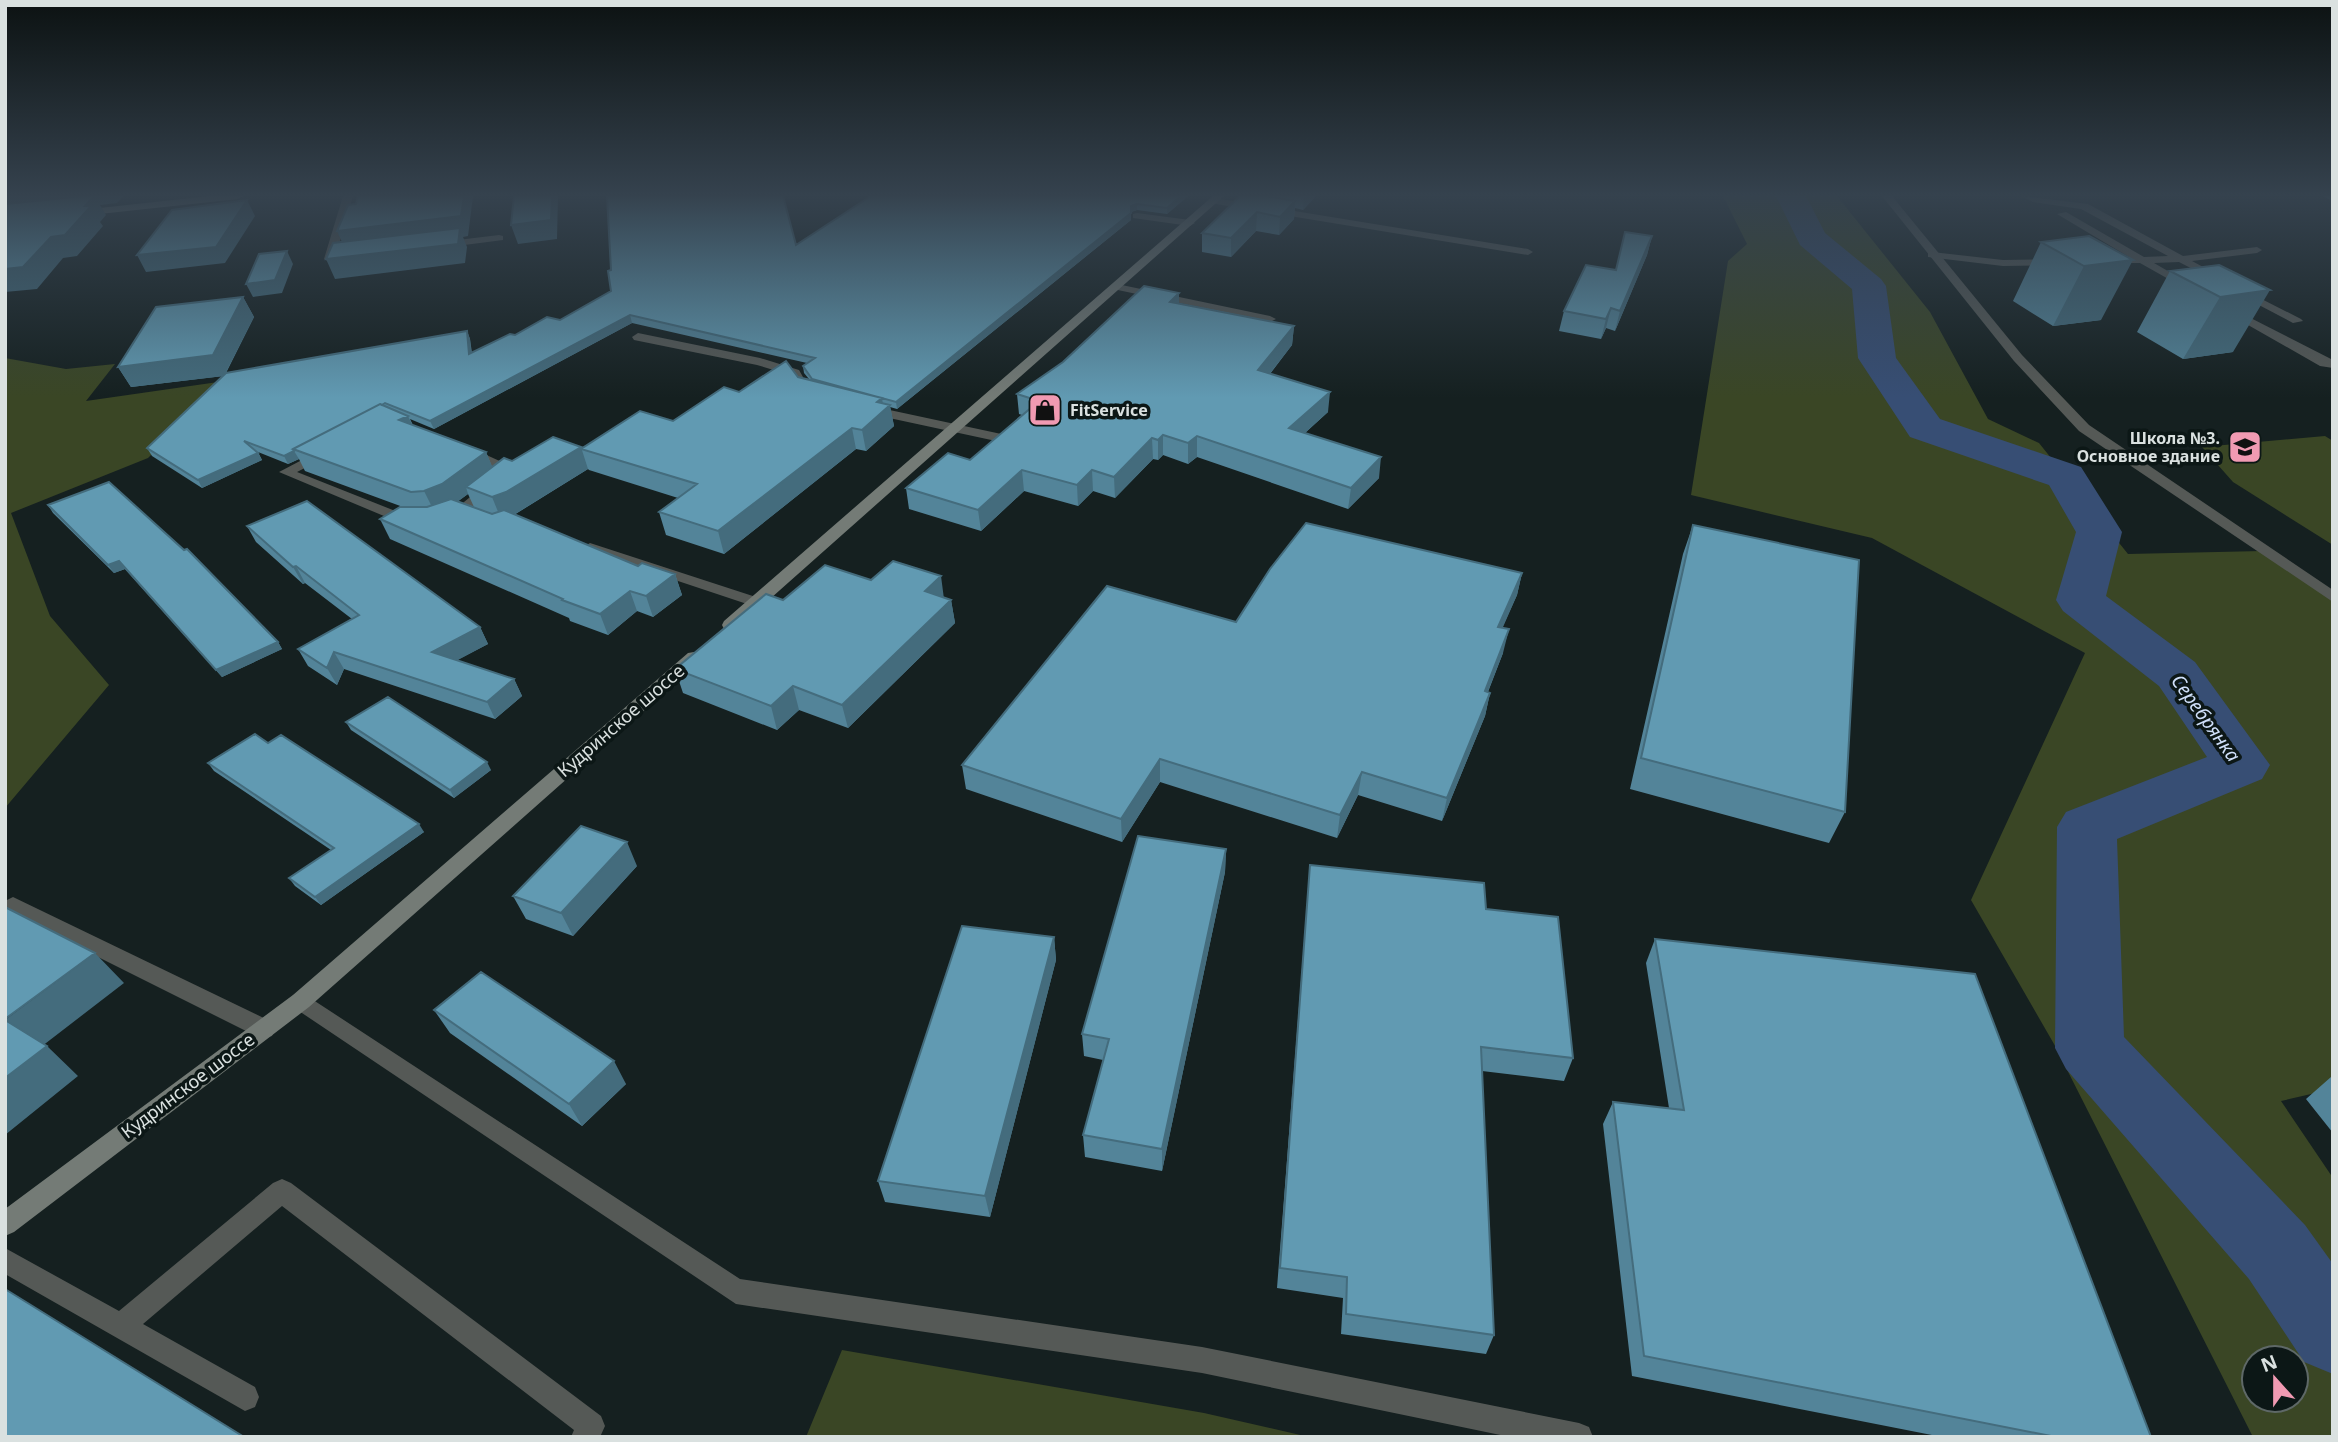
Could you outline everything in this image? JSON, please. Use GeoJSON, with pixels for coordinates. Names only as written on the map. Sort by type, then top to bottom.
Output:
{"type":"FeatureCollection","features":[{"type":"Feature","properties":{"kind":"street","name":"Кудринское шоссе"},"geometry":{"type":"LineString","coordinates":[[5,1224],[301,1001],[1144,263]]}},
{"type":"Feature","properties":{"kind":"street"},"geometry":{"type":"LineString","coordinates":[[1939,263],[2018,358],[2084,428],[2333,597]]}},
{"type":"Feature","properties":{"kind":"street"},"geometry":{"type":"LineString","coordinates":[[2030,263],[2048,276]]}},
{"type":"Feature","properties":{"kind":"street"},"geometry":{"type":"LineString","coordinates":[[2147,263],[2198,292]]}},
{"type":"Feature","properties":{"kind":"street"},"geometry":{"type":"LineString","coordinates":[[2187,263],[2297,321]]}},
{"type":"Feature","properties":{"kind":"street"},"geometry":{"type":"LineString","coordinates":[[1117,287],[1269,319]]}},
{"type":"Feature","properties":{"kind":"street"},"geometry":{"type":"LineString","coordinates":[[2221,305],[2324,363],[2333,364]]}},
{"type":"Feature","properties":{"kind":"street"},"geometry":{"type":"LineString","coordinates":[[638,337],[795,373],[807,392]]}},
{"type":"Feature","properties":{"kind":"street"},"geometry":{"type":"LineString","coordinates":[[857,406],[1006,439],[989,455]]}},
{"type":"Feature","properties":{"kind":"street"},"geometry":{"type":"LineString","coordinates":[[451,444],[512,470],[454,513],[492,524]]}},
{"type":"Feature","properties":{"kind":"street"},"geometry":{"type":"LineString","coordinates":[[332,448],[286,472],[402,521],[425,521]]}},
{"type":"Feature","properties":{"kind":"street"},"geometry":{"type":"LineString","coordinates":[[578,543],[756,602]]}},
{"type":"Feature","properties":{"kind":"street"},"geometry":{"type":"LineString","coordinates":[[13,905],[264,1029]]}},
{"type":"Feature","properties":{"kind":"street"},"geometry":{"type":"LineString","coordinates":[[301,1001],[736,1291],[1202,1360],[1579,1437]]}},
{"type":"Feature","properties":{"kind":"street"},"geometry":{"type":"LineString","coordinates":[[121,1326],[282,1191],[591,1426],[585,1437]]}},
{"type":"Feature","properties":{"kind":"street"},"geometry":{"type":"LineString","coordinates":[[5,1260],[245,1396]]}},
{"type":"Feature","properties":{"kind":"green space"},"geometry":{"type":"Polygon","coordinates":[[[1728,263],[1891,263],[1930,312],[1988,419],[2039,443],[2128,554],[2262,551],[2333,597],[2333,1089],[2281,1101],[2333,1178],[2333,1437],[2253,1437],[2241,1414],[2310,1414],[2310,1344],[2240,1344],[2240,1411],[2054,1044],[1971,900],[2085,653],[1872,538],[1691,495],[1728,263]]]}},
{"type":"Feature","properties":{"kind":"green space"},"geometry":{"type":"Polygon","coordinates":[[[5,358],[66,369],[115,364],[86,401],[225,381],[148,458],[11,513],[50,616],[109,685],[5,808],[5,358]]]}},
{"type":"Feature","properties":{"kind":"green space"},"geometry":{"type":"Polygon","coordinates":[[[2325,436],[2333,441],[2333,545],[2233,482],[2202,447],[2325,436]]]}},
{"type":"Feature","properties":{"kind":"green space"},"geometry":{"type":"Polygon","coordinates":[[[842,1350],[1204,1413],[1309,1437],[806,1437],[842,1350]]]}},
{"type":"Feature","properties":{"kind":"building"},"geometry":{"type":"Polygon","coordinates":[[[5,263],[26,263],[23,267],[5,269],[5,263]]]}},
{"type":"Feature","properties":{"kind":"building"},"geometry":{"type":"Polygon","coordinates":[[[255,263],[282,263],[275,280],[246,284],[255,263]]]}},
{"type":"Feature","properties":{"kind":"building"},"geometry":{"type":"Polygon","coordinates":[[[611,263],[1068,263],[896,402],[812,379],[803,366],[815,358],[630,315],[430,421],[385,403],[380,404],[284,456],[244,441],[258,453],[198,480],[147,448],[226,373],[467,331],[469,354],[510,334],[515,335],[547,317],[560,320],[611,291],[608,271],[611,270],[611,263]]]}},
{"type":"Feature","properties":{"kind":"building"},"geometry":{"type":"Polygon","coordinates":[[[1618,263],[1640,263],[1620,311],[1611,308],[1606,319],[1564,311],[1586,265],[1616,270],[1618,263]]]}},
{"type":"Feature","properties":{"kind":"building"},"geometry":{"type":"Polygon","coordinates":[[[2079,263],[2106,263],[2084,266],[2079,263]]]}},
{"type":"Feature","properties":{"kind":"building"},"geometry":{"type":"Polygon","coordinates":[[[2219,265],[2270,290],[2220,297],[2170,271],[2219,265]]]}},
{"type":"Feature","properties":{"kind":"building"},"geometry":{"type":"Polygon","coordinates":[[[1144,286],[1179,293],[1170,302],[1294,326],[1258,370],[1330,392],[1289,428],[1381,457],[1351,488],[1197,436],[1188,443],[1163,435],[1158,440],[1152,438],[1114,477],[1092,470],[1077,485],[1022,470],[978,510],[906,488],[948,453],[970,460],[1039,401],[1017,394],[1063,362],[1144,286]]]}},
{"type":"Feature","properties":{"kind":"building"},"geometry":{"type":"Polygon","coordinates":[[[243,297],[213,355],[118,367],[156,307],[243,297]]]}},
{"type":"Feature","properties":{"kind":"building"},"geometry":{"type":"Polygon","coordinates":[[[786,361],[798,377],[882,398],[877,402],[890,405],[862,430],[852,428],[718,531],[659,512],[697,484],[581,449],[640,411],[673,421],[724,387],[739,392],[786,361]]]}},
{"type":"Feature","properties":{"kind":"building"},"geometry":{"type":"Polygon","coordinates":[[[380,404],[408,416],[399,420],[486,452],[442,484],[424,491],[411,492],[293,449],[380,404]]]}},
{"type":"Feature","properties":{"kind":"building"},"geometry":{"type":"Polygon","coordinates":[[[553,437],[581,447],[506,492],[492,497],[466,487],[504,458],[512,461],[553,437]]]}},
{"type":"Feature","properties":{"kind":"building"},"geometry":{"type":"Polygon","coordinates":[[[109,482],[184,550],[187,549],[278,642],[216,670],[119,561],[108,565],[48,505],[109,482]]]}},
{"type":"Feature","properties":{"kind":"building"},"geometry":{"type":"Polygon","coordinates":[[[451,499],[492,514],[504,510],[638,566],[642,563],[675,574],[646,596],[630,591],[600,614],[562,600],[380,519],[400,507],[427,507],[451,499]]]}},
{"type":"Feature","properties":{"kind":"building"},"geometry":{"type":"Polygon","coordinates":[[[307,501],[480,627],[432,652],[514,679],[487,702],[334,652],[327,668],[298,649],[359,615],[296,566],[293,567],[247,526],[307,501]]]}},
{"type":"Feature","properties":{"kind":"building"},"geometry":{"type":"Polygon","coordinates":[[[1306,523],[1522,573],[1498,627],[1509,629],[1485,691],[1490,693],[1447,798],[1362,772],[1340,815],[1160,759],[1121,819],[962,765],[1107,586],[1236,622],[1270,569],[1306,523]]]}},
{"type":"Feature","properties":{"kind":"building"},"geometry":{"type":"Polygon","coordinates":[[[1693,525],[1859,560],[1845,812],[1641,758],[1693,525]]]}},
{"type":"Feature","properties":{"kind":"building"},"geometry":{"type":"Polygon","coordinates":[[[893,561],[941,576],[925,591],[951,600],[842,705],[793,686],[771,706],[675,669],[766,594],[783,600],[825,565],[871,580],[893,561]]]}},
{"type":"Feature","properties":{"kind":"building"},"geometry":{"type":"Polygon","coordinates":[[[388,697],[487,762],[450,790],[346,722],[388,697]]]}},
{"type":"Feature","properties":{"kind":"building"},"geometry":{"type":"Polygon","coordinates":[[[255,734],[268,743],[281,735],[419,824],[315,897],[289,878],[334,848],[208,763],[255,734]]]}},
{"type":"Feature","properties":{"kind":"building"},"geometry":{"type":"Polygon","coordinates":[[[581,826],[627,842],[561,913],[513,896],[581,826]]]}},
{"type":"Feature","properties":{"kind":"building"},"geometry":{"type":"Polygon","coordinates":[[[1138,836],[1226,849],[1162,1149],[1083,1135],[1109,1039],[1082,1034],[1138,836]]]}},
{"type":"Feature","properties":{"kind":"building"},"geometry":{"type":"Polygon","coordinates":[[[1310,865],[1484,883],[1486,909],[1558,917],[1573,1058],[1481,1047],[1494,1335],[1346,1314],[1347,1277],[1280,1268],[1310,865]]]}},
{"type":"Feature","properties":{"kind":"building"},"geometry":{"type":"Polygon","coordinates":[[[5,907],[95,953],[5,1019],[5,907]]]}},
{"type":"Feature","properties":{"kind":"building"},"geometry":{"type":"Polygon","coordinates":[[[962,926],[1054,937],[985,1196],[878,1181],[962,926]]]}},
{"type":"Feature","properties":{"kind":"building"},"geometry":{"type":"Polygon","coordinates":[[[1655,939],[1975,974],[2151,1437],[2056,1437],[1644,1356],[1613,1102],[1684,1110],[1655,939]]]}},
{"type":"Feature","properties":{"kind":"building"},"geometry":{"type":"Polygon","coordinates":[[[481,972],[614,1061],[569,1104],[434,1010],[481,972]]]}},
{"type":"Feature","properties":{"kind":"building"},"geometry":{"type":"Polygon","coordinates":[[[5,1020],[47,1046],[5,1078],[5,1020]]]}},
{"type":"Feature","properties":{"kind":"building"},"geometry":{"type":"Polygon","coordinates":[[[5,1289],[244,1437],[5,1437],[5,1289]]]}},
{"type":"Feature","properties":{"kind":"waterway","name":"Серебрянка"},"geometry":{"type":"LineString","coordinates":[[1842,263],[1869,286],[1877,358],[1925,428],[2066,476],[2099,532],[2080,600],[2177,674],[2242,765],[2087,827],[2090,1048],[2277,1252],[2333,1333]]}},
{"type":"Feature","properties":{"kind":"place","name":"FitService"},"geometry":{"type":"Point","coordinates":[1045,410]}},
{"type":"Feature","properties":{"kind":"place","name":"Школа №3. Основное здание"},"geometry":{"type":"Point","coordinates":[2245,447]}}]}
